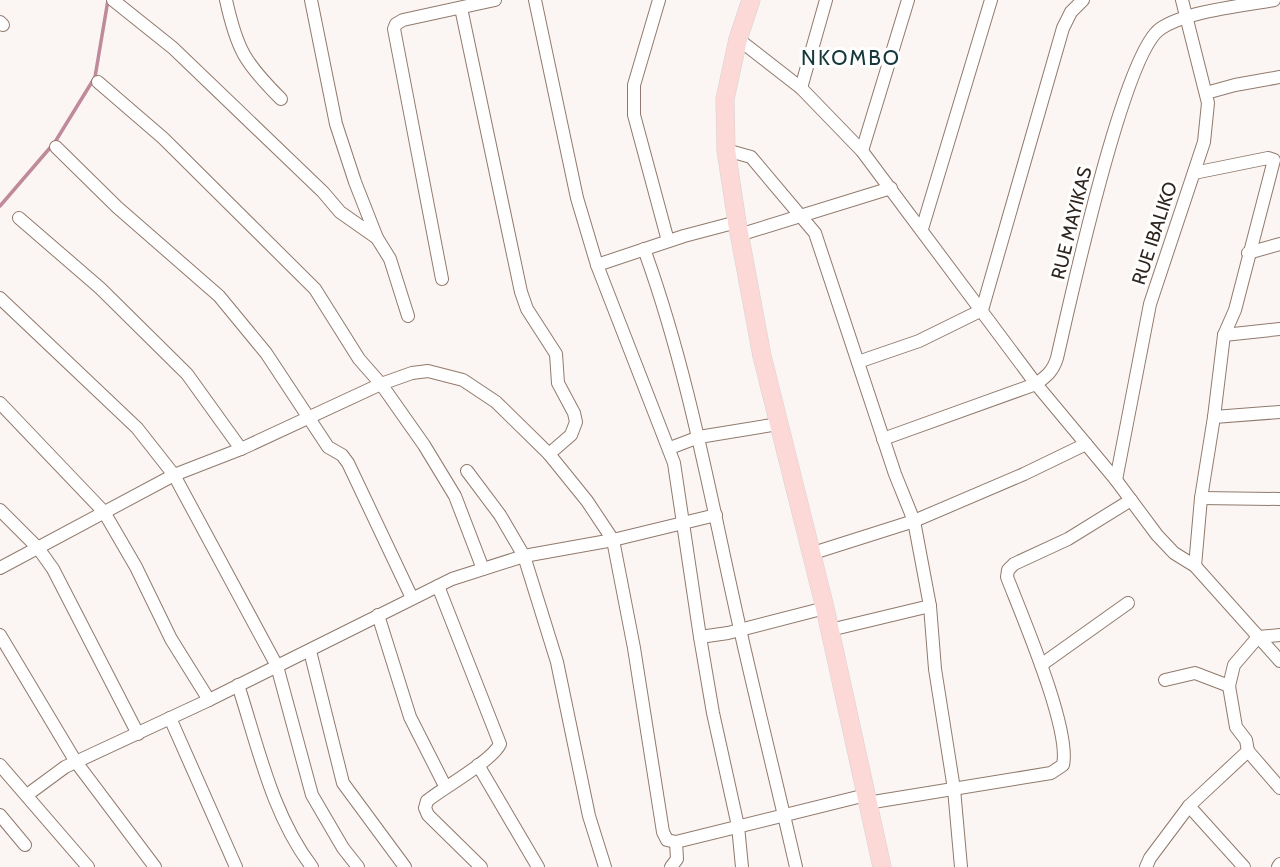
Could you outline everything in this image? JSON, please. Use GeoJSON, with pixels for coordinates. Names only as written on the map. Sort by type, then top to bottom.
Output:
{"type":"FeatureCollection","features":[{"type":"Feature","properties":{"kind":"main road"},"geometry":{"type":"LineString","coordinates":[[751,0],[737,39],[725,99],[726,150],[762,356],[825,608],[882,867]]}},
{"type":"Feature","properties":{"kind":"street"},"geometry":{"type":"LineString","coordinates":[[113,0],[173,48],[323,192],[340,212],[377,238]]}},
{"type":"Feature","properties":{"kind":"street"},"geometry":{"type":"LineString","coordinates":[[226,0],[240,50],[254,71],[281,99]]}},
{"type":"Feature","properties":{"kind":"street"},"geometry":{"type":"LineString","coordinates":[[311,0],[336,124],[377,238],[390,259],[408,316]]}},
{"type":"Feature","properties":{"kind":"street"},"geometry":{"type":"LineString","coordinates":[[442,279],[394,35],[398,22],[495,0]]}},
{"type":"Feature","properties":{"kind":"street"},"geometry":{"type":"LineString","coordinates":[[659,0],[632,99],[668,241]]}},
{"type":"Feature","properties":{"kind":"street"},"geometry":{"type":"LineString","coordinates":[[801,88],[826,0]]}},
{"type":"Feature","properties":{"kind":"street"},"geometry":{"type":"LineString","coordinates":[[862,151],[908,0]]}},
{"type":"Feature","properties":{"kind":"street"},"geometry":{"type":"LineString","coordinates":[[922,229],[991,0]]}},
{"type":"Feature","properties":{"kind":"street"},"geometry":{"type":"LineString","coordinates":[[858,362],[919,341],[982,310],[1063,28],[1071,12],[1083,0]]}},
{"type":"Feature","properties":{"kind":"street","name":"RUE IBALIKO"},"geometry":{"type":"LineString","coordinates":[[1115,480],[1150,304],[1204,142],[1206,93],[1182,0]]}},
{"type":"Feature","properties":{"kind":"street","name":"RUE MAYIKAS"},"geometry":{"type":"LineString","coordinates":[[1035,384],[1048,376],[1054,368],[1096,198],[1128,89],[1153,35],[1170,23],[1185,17],[1274,0]]}},
{"type":"Feature","properties":{"kind":"street"},"geometry":{"type":"LineString","coordinates":[[540,1],[577,198],[597,265],[674,463],[700,637],[713,713],[738,826],[742,867]]}},
{"type":"Feature","properties":{"kind":"street"},"geometry":{"type":"LineString","coordinates":[[461,8],[524,302],[556,354],[558,383],[576,422],[571,435],[549,454]]}},
{"type":"Feature","properties":{"kind":"street"},"geometry":{"type":"LineString","coordinates":[[737,39],[801,88],[862,151],[1035,384],[1174,553],[1195,566],[1280,661]]}},
{"type":"Feature","properties":{"kind":"street"},"geometry":{"type":"LineString","coordinates":[[1206,93],[1280,77]]}},
{"type":"Feature","properties":{"kind":"street"},"geometry":{"type":"LineString","coordinates":[[98,82],[163,138],[315,289],[359,359],[381,384],[424,445],[455,496],[483,569]]}},
{"type":"Feature","properties":{"kind":"street"},"geometry":{"type":"LineString","coordinates":[[56,147],[117,207],[219,296],[266,353],[328,447],[342,455],[348,463],[412,598]]}},
{"type":"Feature","properties":{"kind":"street"},"geometry":{"type":"LineString","coordinates":[[726,150],[751,156],[815,233],[883,439],[914,521],[930,606],[935,669],[954,789],[961,867]]}},
{"type":"Feature","properties":{"kind":"street"},"geometry":{"type":"LineString","coordinates":[[1194,173],[1268,158],[1274,160],[1235,310],[1224,335],[1201,498],[1195,566]]}},
{"type":"Feature","properties":{"kind":"street"},"geometry":{"type":"LineString","coordinates":[[597,265],[668,241],[802,215],[891,188]]}},
{"type":"Feature","properties":{"kind":"street"},"geometry":{"type":"LineString","coordinates":[[19,218],[100,288],[187,373],[241,449]]}},
{"type":"Feature","properties":{"kind":"street"},"geometry":{"type":"LineString","coordinates":[[1248,253],[1280,244]]}},
{"type":"Feature","properties":{"kind":"street"},"geometry":{"type":"LineString","coordinates":[[644,249],[664,304],[699,437],[740,629],[796,867]]}},
{"type":"Feature","properties":{"kind":"street"},"geometry":{"type":"LineString","coordinates":[[0,298],[137,428],[174,475],[277,666],[312,795],[343,848],[358,867]]}},
{"type":"Feature","properties":{"kind":"street"},"geometry":{"type":"LineString","coordinates":[[1224,335],[1280,329]]}},
{"type":"Feature","properties":{"kind":"street"},"geometry":{"type":"LineString","coordinates":[[0,568],[174,475],[241,449],[381,384],[412,373],[428,371],[463,380],[496,402],[549,454],[587,501],[613,540],[634,648],[663,832],[667,839],[676,842],[867,799],[954,789],[1051,773],[1063,765],[1065,747],[1041,665],[1007,577],[1008,569],[1068,539],[1131,500]]}},
{"type":"Feature","properties":{"kind":"street"},"geometry":{"type":"LineString","coordinates":[[883,439],[1035,384]]}},
{"type":"Feature","properties":{"kind":"street"},"geometry":{"type":"LineString","coordinates":[[0,404],[104,512],[136,567],[171,639],[209,700]]}},
{"type":"Feature","properties":{"kind":"street"},"geometry":{"type":"LineString","coordinates":[[1214,417],[1280,412]]}},
{"type":"Feature","properties":{"kind":"street"},"geometry":{"type":"LineString","coordinates":[[670,448],[699,437],[778,424]]}},
{"type":"Feature","properties":{"kind":"street"},"geometry":{"type":"LineString","coordinates":[[810,554],[914,521],[1086,444]]}},
{"type":"Feature","properties":{"kind":"street"},"geometry":{"type":"LineString","coordinates":[[467,471],[500,514],[524,556],[557,662],[589,816],[605,867]]}},
{"type":"Feature","properties":{"kind":"street"},"geometry":{"type":"LineString","coordinates":[[1201,498],[1280,499]]}},
{"type":"Feature","properties":{"kind":"street"},"geometry":{"type":"LineString","coordinates":[[0,510],[38,548],[53,569],[138,734]]}},
{"type":"Feature","properties":{"kind":"street"},"geometry":{"type":"LineString","coordinates":[[27,795],[55,773],[76,762],[310,651],[438,586],[524,556],[613,540],[716,515]]}},
{"type":"Feature","properties":{"kind":"street"},"geometry":{"type":"LineString","coordinates":[[438,586],[500,740],[499,748],[427,801],[426,812],[481,867]]}},
{"type":"Feature","properties":{"kind":"street"},"geometry":{"type":"LineString","coordinates":[[1041,665],[1128,603]]}},
{"type":"Feature","properties":{"kind":"street"},"geometry":{"type":"LineString","coordinates":[[830,630],[930,606]]}},
{"type":"Feature","properties":{"kind":"street"},"geometry":{"type":"LineString","coordinates":[[700,637],[825,608]]}},
{"type":"Feature","properties":{"kind":"street"},"geometry":{"type":"LineString","coordinates":[[378,615],[410,717],[445,786]]}},
{"type":"Feature","properties":{"kind":"street"},"geometry":{"type":"LineString","coordinates":[[0,635],[76,762],[155,867]]}},
{"type":"Feature","properties":{"kind":"street"},"geometry":{"type":"LineString","coordinates":[[1280,635],[1258,638],[1234,664],[1229,685],[1236,727],[1246,740],[1248,751],[1280,788]]}},
{"type":"Feature","properties":{"kind":"street"},"geometry":{"type":"LineString","coordinates":[[310,651],[343,783],[405,867]]}},
{"type":"Feature","properties":{"kind":"street"},"geometry":{"type":"LineString","coordinates":[[1165,680],[1195,673],[1229,685]]}},
{"type":"Feature","properties":{"kind":"street"},"geometry":{"type":"LineString","coordinates":[[238,685],[275,801],[300,850],[312,867]]}},
{"type":"Feature","properties":{"kind":"street"},"geometry":{"type":"LineString","coordinates":[[170,718],[236,867]]}},
{"type":"Feature","properties":{"kind":"street"},"geometry":{"type":"LineString","coordinates":[[1146,867],[1189,806],[1248,751]]}},
{"type":"Feature","properties":{"kind":"street"},"geometry":{"type":"LineString","coordinates":[[0,765],[88,867]]}},
{"type":"Feature","properties":{"kind":"street"},"geometry":{"type":"LineString","coordinates":[[478,765],[538,867]]}},
{"type":"Feature","properties":{"kind":"street"},"geometry":{"type":"LineString","coordinates":[[1189,806],[1244,867]]}},
{"type":"Feature","properties":{"kind":"street"},"geometry":{"type":"LineString","coordinates":[[0,815],[25,845]]}},
{"type":"Feature","properties":{"kind":"street"},"geometry":{"type":"LineString","coordinates":[[671,867],[677,859],[676,842]]}},
{"type":"Feature","properties":{"kind":"waterway"},"geometry":{"type":"LineString","coordinates":[[0,206],[55,142],[95,77],[108,0]]}},
{"type":"Feature","properties":{"kind":"district","name":"NKOMBO"},"geometry":{"type":"Point","coordinates":[851,58]}}]}
